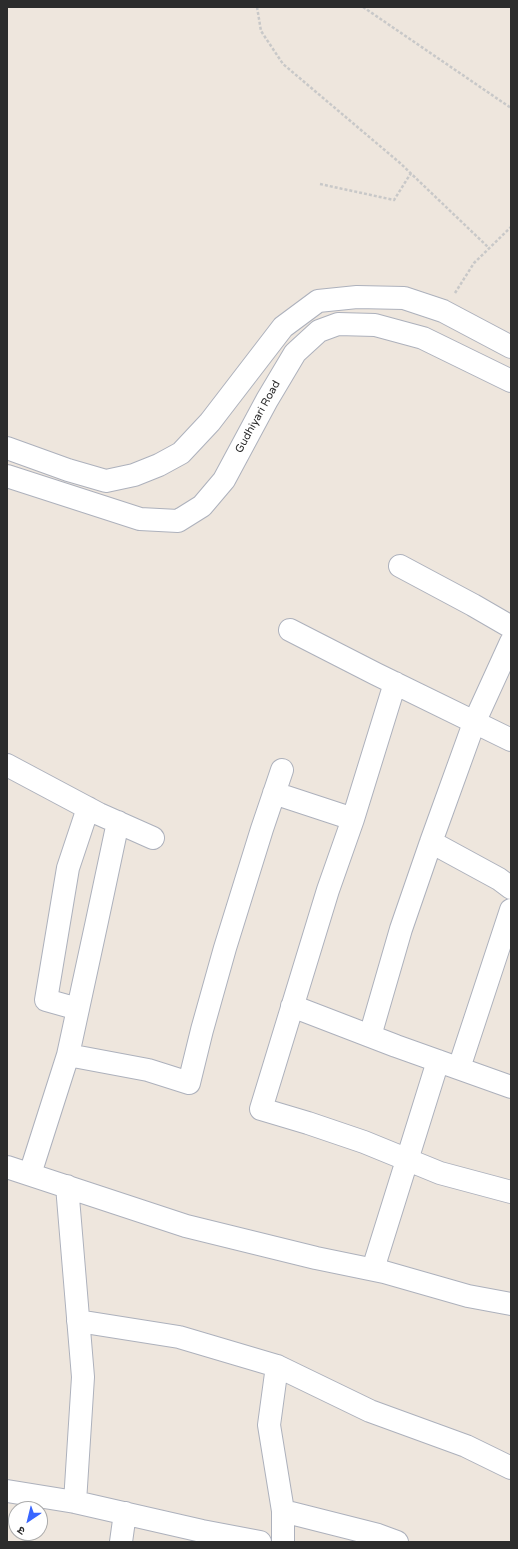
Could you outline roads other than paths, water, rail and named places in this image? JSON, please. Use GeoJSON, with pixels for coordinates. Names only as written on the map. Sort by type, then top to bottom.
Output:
{"type":"FeatureCollection","features":[{"type":"Feature","properties":{"kind":"street"},"geometry":{"type":"LineString","coordinates":[[7,448],[68,470],[106,481],[134,475],[159,465],[181,453],[210,422],[283,327],[318,301],[357,297],[404,298],[437,310],[511,347]]}},
{"type":"Feature","properties":{"kind":"street"},"geometry":{"type":"LineString","coordinates":[[423,338],[437,310]]}},
{"type":"Feature","properties":{"kind":"street","name":"Gudhiyari Road"},"geometry":{"type":"LineString","coordinates":[[7,476],[140,519],[178,521],[202,506],[224,480],[267,400],[295,354],[319,331],[338,324],[375,325],[423,338],[511,381]]}},
{"type":"Feature","properties":{"kind":"street"},"geometry":{"type":"LineString","coordinates":[[400,566],[511,627]]}},
{"type":"Feature","properties":{"kind":"street"},"geometry":{"type":"LineString","coordinates":[[290,630],[474,723],[511,740]]}},
{"type":"Feature","properties":{"kind":"street"},"geometry":{"type":"LineString","coordinates":[[370,1036],[401,929],[431,842],[474,723],[511,642]]}},
{"type":"Feature","properties":{"kind":"street"},"geometry":{"type":"LineString","coordinates":[[395,683],[353,819],[328,890],[261,1109],[357,1140],[440,1172],[511,1192]]}},
{"type":"Feature","properties":{"kind":"street"},"geometry":{"type":"LineString","coordinates":[[7,765],[88,808],[153,838]]}},
{"type":"Feature","properties":{"kind":"street"},"geometry":{"type":"LineString","coordinates":[[68,1055],[148,1070],[189,1082],[225,948],[282,770]]}},
{"type":"Feature","properties":{"kind":"street"},"geometry":{"type":"LineString","coordinates":[[274,793],[353,819]]}},
{"type":"Feature","properties":{"kind":"street"},"geometry":{"type":"LineString","coordinates":[[78,1009],[46,1000],[68,868],[88,808]]}},
{"type":"Feature","properties":{"kind":"street"},"geometry":{"type":"LineString","coordinates":[[30,1174],[68,1055],[118,822]]}},
{"type":"Feature","properties":{"kind":"street"},"geometry":{"type":"LineString","coordinates":[[431,842],[499,879],[511,888]]}},
{"type":"Feature","properties":{"kind":"street"},"geometry":{"type":"LineString","coordinates":[[459,1068],[511,910]]}},
{"type":"Feature","properties":{"kind":"street"},"geometry":{"type":"LineString","coordinates":[[292,1006],[511,1087]]}},
{"type":"Feature","properties":{"kind":"street"},"geometry":{"type":"LineString","coordinates":[[373,1269],[438,1061]]}},
{"type":"Feature","properties":{"kind":"street"},"geometry":{"type":"LineString","coordinates":[[7,1167],[186,1226],[316,1258],[373,1269],[468,1296],[511,1304]]}},
{"type":"Feature","properties":{"kind":"street"},"geometry":{"type":"LineString","coordinates":[[67,1186],[83,1377],[75,1502]]}},
{"type":"Feature","properties":{"kind":"street"},"geometry":{"type":"LineString","coordinates":[[78,1321],[179,1337],[277,1366],[370,1411],[466,1446],[511,1468]]}},
{"type":"Feature","properties":{"kind":"street"},"geometry":{"type":"LineString","coordinates":[[277,1366],[269,1425],[282,1511],[283,1542]]}},
{"type":"Feature","properties":{"kind":"street"},"geometry":{"type":"LineString","coordinates":[[7,1491],[75,1502],[260,1542]]}},
{"type":"Feature","properties":{"kind":"street"},"geometry":{"type":"LineString","coordinates":[[282,1511],[378,1535],[397,1542]]}},
{"type":"Feature","properties":{"kind":"street"},"geometry":{"type":"LineString","coordinates":[[121,1542],[125,1513]]}}]}
